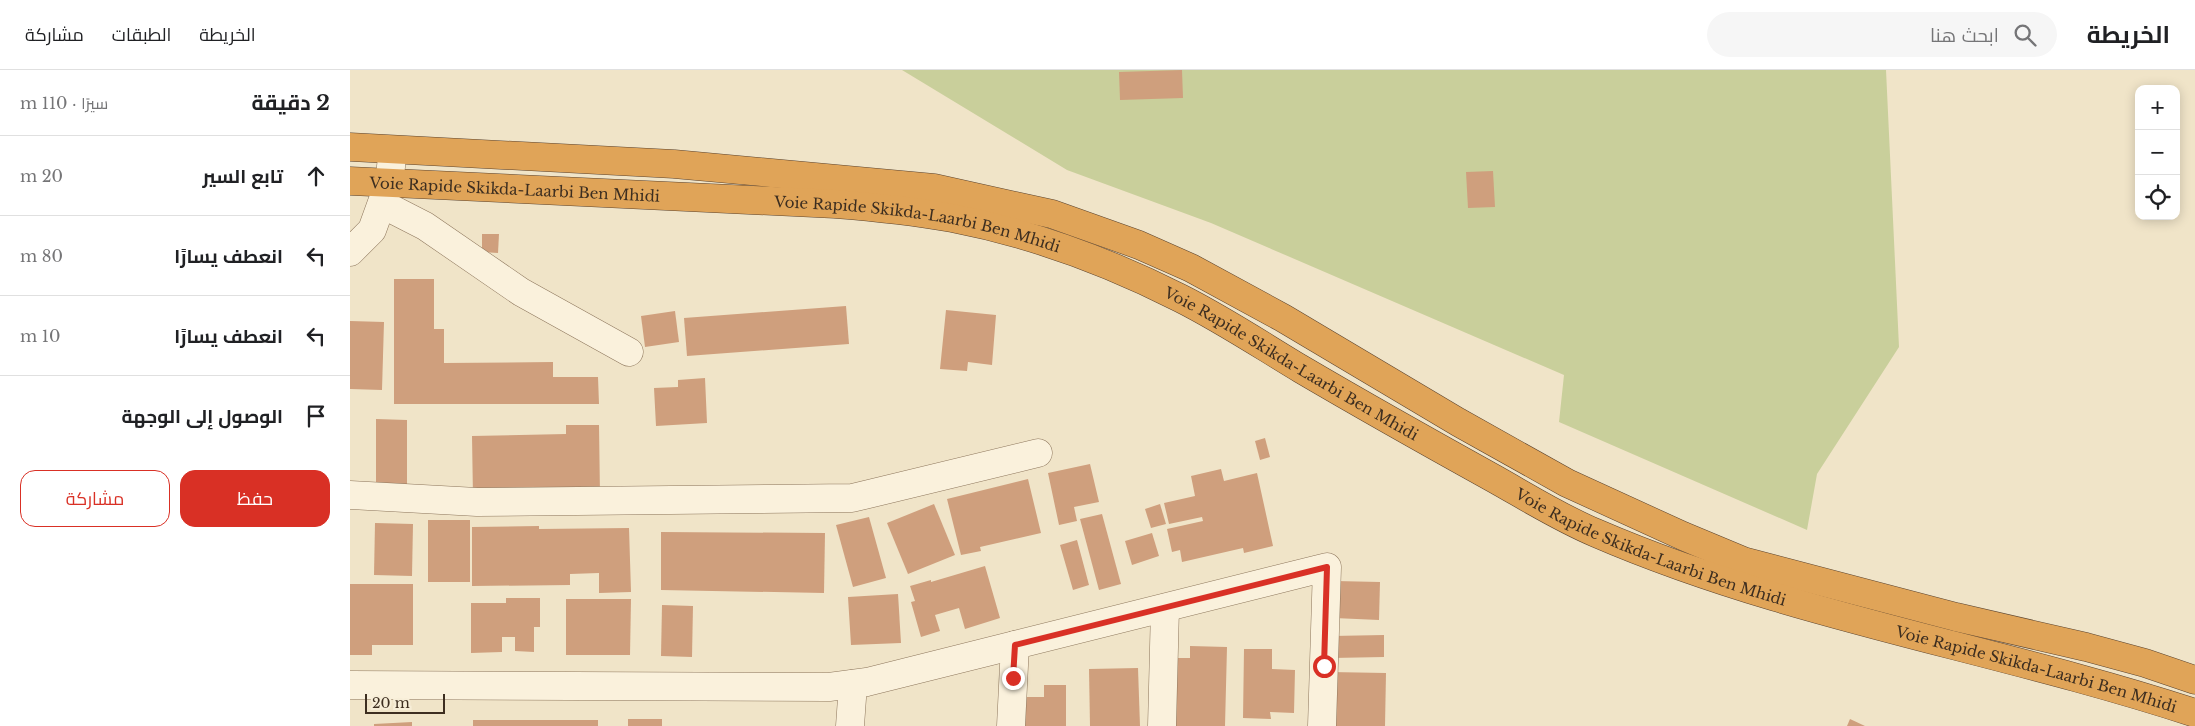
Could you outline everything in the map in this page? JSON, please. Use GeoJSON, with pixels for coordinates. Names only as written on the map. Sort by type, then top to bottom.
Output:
{"type":"FeatureCollection","features":[{"type":"Feature","properties":{"kind":"highway","name":"Voie Rapide Skikda-Laarbi Ben Mhidi"},"geometry":{"type":"LineString","coordinates":[[350,147],[674,164],[934,188],[1052,214],[1139,245],[1191,268],[1284,318],[1458,422],[1567,483],[1650,522],[1734,557],[1800,577],[1956,617],[2086,646],[2195,680]]}},
{"type":"Feature","properties":{"kind":"highway","name":"Voie Rapide Skikda-Laarbi Ben Mhidi"},"geometry":{"type":"LineString","coordinates":[[350,181],[385,193],[835,204],[954,218],[1015,234],[1077,254],[1182,299],[1382,417],[1536,504],[1593,532],[1682,568],[1789,601],[2073,676],[2195,713]]}},
{"type":"Feature","properties":{"kind":"street"},"geometry":{"type":"LineString","coordinates":[[350,252],[372,230],[385,193],[393,150]]}},
{"type":"Feature","properties":{"kind":"street"},"geometry":{"type":"LineString","coordinates":[[385,193],[424,226],[521,292],[629,352]]}},
{"type":"Feature","properties":{"kind":"street"},"geometry":{"type":"LineString","coordinates":[[350,496],[477,502],[852,498],[1038,453]]}},
{"type":"Feature","properties":{"kind":"street"},"geometry":{"type":"LineString","coordinates":[[350,685],[829,687],[867,682],[1327,567],[1322,726]]}},
{"type":"Feature","properties":{"kind":"street"},"geometry":{"type":"LineString","coordinates":[[1162,726],[1165,608]]}},
{"type":"Feature","properties":{"kind":"street"},"geometry":{"type":"LineString","coordinates":[[1011,726],[1015,645]]}},
{"type":"Feature","properties":{"kind":"street"},"geometry":{"type":"LineString","coordinates":[[850,726],[852,684]]}},
{"type":"Feature","properties":{"kind":"green space"},"geometry":{"type":"Polygon","coordinates":[[[902,70],[1886,70],[1899,347],[1817,474],[1807,530],[1559,422],[1564,375],[1211,223],[1067,170],[902,70]]]}},
{"type":"Feature","properties":{"kind":"building"},"geometry":{"type":"Polygon","coordinates":[[[1182,70],[1183,98],[1120,100],[1119,72],[1182,70]]]}},
{"type":"Feature","properties":{"kind":"building"},"geometry":{"type":"Polygon","coordinates":[[[1493,171],[1495,207],[1468,208],[1466,172],[1493,171]]]}},
{"type":"Feature","properties":{"kind":"building"},"geometry":{"type":"Polygon","coordinates":[[[482,234],[499,234],[498,253],[482,252],[482,234]]]}},
{"type":"Feature","properties":{"kind":"building"},"geometry":{"type":"Polygon","coordinates":[[[394,279],[434,279],[434,329],[444,329],[444,363],[553,362],[553,377],[598,377],[599,404],[394,404],[394,279]]]}},
{"type":"Feature","properties":{"kind":"building"},"geometry":{"type":"Polygon","coordinates":[[[846,306],[849,344],[687,356],[684,318],[846,306]]]}},
{"type":"Feature","properties":{"kind":"building"},"geometry":{"type":"Polygon","coordinates":[[[946,310],[996,315],[992,365],[968,362],[967,371],[940,369],[946,310]]]}},
{"type":"Feature","properties":{"kind":"building"},"geometry":{"type":"Polygon","coordinates":[[[675,311],[679,342],[645,347],[641,316],[675,311]]]}},
{"type":"Feature","properties":{"kind":"building"},"geometry":{"type":"Polygon","coordinates":[[[350,321],[384,322],[382,390],[350,389],[350,321]]]}},
{"type":"Feature","properties":{"kind":"building"},"geometry":{"type":"Polygon","coordinates":[[[705,378],[707,423],[656,426],[654,388],[678,387],[678,380],[705,378]]]}},
{"type":"Feature","properties":{"kind":"building"},"geometry":{"type":"Polygon","coordinates":[[[376,419],[407,420],[407,495],[376,495],[376,419]]]}},
{"type":"Feature","properties":{"kind":"building"},"geometry":{"type":"Polygon","coordinates":[[[566,425],[599,425],[600,496],[473,498],[472,436],[566,434],[566,425]]]}},
{"type":"Feature","properties":{"kind":"building"},"geometry":{"type":"Polygon","coordinates":[[[1265,438],[1270,457],[1260,460],[1255,441],[1265,438]]]}},
{"type":"Feature","properties":{"kind":"building"},"geometry":{"type":"Polygon","coordinates":[[[1090,464],[1099,502],[1074,507],[1077,521],[1059,525],[1048,473],[1090,464]]]}},
{"type":"Feature","properties":{"kind":"building"},"geometry":{"type":"Polygon","coordinates":[[[1221,469],[1224,481],[1257,473],[1273,546],[1244,553],[1243,548],[1182,562],[1180,550],[1172,552],[1167,529],[1203,521],[1202,517],[1169,524],[1164,503],[1195,496],[1191,476],[1221,469]]]}},
{"type":"Feature","properties":{"kind":"building"},"geometry":{"type":"Polygon","coordinates":[[[1028,479],[1041,533],[980,547],[981,551],[961,555],[947,499],[1028,479]]]}},
{"type":"Feature","properties":{"kind":"building"},"geometry":{"type":"Polygon","coordinates":[[[934,504],[955,555],[908,574],[887,523],[934,504]]]}},
{"type":"Feature","properties":{"kind":"building"},"geometry":{"type":"Polygon","coordinates":[[[1160,504],[1166,524],[1151,528],[1145,509],[1160,504]]]}},
{"type":"Feature","properties":{"kind":"building"},"geometry":{"type":"Polygon","coordinates":[[[1102,514],[1121,584],[1099,590],[1080,519],[1102,514]]]}},
{"type":"Feature","properties":{"kind":"building"},"geometry":{"type":"Polygon","coordinates":[[[869,517],[886,578],[853,587],[836,525],[869,517]]]}},
{"type":"Feature","properties":{"kind":"building"},"geometry":{"type":"Polygon","coordinates":[[[428,520],[470,520],[470,582],[428,582],[428,520]]]}},
{"type":"Feature","properties":{"kind":"building"},"geometry":{"type":"Polygon","coordinates":[[[375,523],[413,524],[412,576],[374,575],[375,523]]]}},
{"type":"Feature","properties":{"kind":"building"},"geometry":{"type":"Polygon","coordinates":[[[539,526],[539,529],[629,528],[631,592],[599,593],[599,573],[570,574],[570,585],[472,586],[472,527],[539,526]]]}},
{"type":"Feature","properties":{"kind":"building"},"geometry":{"type":"Polygon","coordinates":[[[661,532],[825,533],[824,593],[661,590],[661,532]]]}},
{"type":"Feature","properties":{"kind":"building"},"geometry":{"type":"Polygon","coordinates":[[[1152,533],[1159,556],[1132,565],[1125,541],[1152,533]]]}},
{"type":"Feature","properties":{"kind":"building"},"geometry":{"type":"Polygon","coordinates":[[[1077,540],[1089,585],[1073,590],[1060,545],[1077,540]]]}},
{"type":"Feature","properties":{"kind":"building"},"geometry":{"type":"Polygon","coordinates":[[[985,566],[1000,618],[965,629],[959,608],[935,615],[940,631],[921,637],[911,602],[915,601],[910,586],[931,580],[931,582],[985,566]]]}},
{"type":"Feature","properties":{"kind":"building"},"geometry":{"type":"Polygon","coordinates":[[[1335,581],[1380,582],[1379,620],[1334,618],[1335,581]]]}},
{"type":"Feature","properties":{"kind":"building"},"geometry":{"type":"Polygon","coordinates":[[[350,584],[413,584],[413,645],[372,645],[372,655],[350,655],[350,584]]]}},
{"type":"Feature","properties":{"kind":"building"},"geometry":{"type":"Polygon","coordinates":[[[898,594],[901,643],[851,645],[848,597],[898,594]]]}},
{"type":"Feature","properties":{"kind":"building"},"geometry":{"type":"Polygon","coordinates":[[[506,598],[540,598],[540,627],[534,627],[534,652],[515,651],[515,637],[502,637],[502,652],[471,653],[471,603],[506,603],[506,598]]]}},
{"type":"Feature","properties":{"kind":"building"},"geometry":{"type":"Polygon","coordinates":[[[566,599],[631,599],[630,655],[566,655],[566,599]]]}},
{"type":"Feature","properties":{"kind":"building"},"geometry":{"type":"Polygon","coordinates":[[[662,605],[693,606],[692,657],[661,656],[662,605]]]}},
{"type":"Feature","properties":{"kind":"building"},"geometry":{"type":"Polygon","coordinates":[[[1384,635],[1384,657],[1332,658],[1332,636],[1384,635]]]}},
{"type":"Feature","properties":{"kind":"building"},"geometry":{"type":"Polygon","coordinates":[[[1190,646],[1227,647],[1225,726],[1168,726],[1170,658],[1190,658],[1190,646]]]}},
{"type":"Feature","properties":{"kind":"building"},"geometry":{"type":"Polygon","coordinates":[[[1244,649],[1272,649],[1272,669],[1295,670],[1294,713],[1270,712],[1271,719],[1243,718],[1244,649]]]}},
{"type":"Feature","properties":{"kind":"building"},"geometry":{"type":"Polygon","coordinates":[[[1138,668],[1140,726],[1090,726],[1089,669],[1138,668]]]}},
{"type":"Feature","properties":{"kind":"building"},"geometry":{"type":"Polygon","coordinates":[[[1330,672],[1386,673],[1385,726],[1327,726],[1330,672]]]}},
{"type":"Feature","properties":{"kind":"building"},"geometry":{"type":"Polygon","coordinates":[[[1044,685],[1066,685],[1066,726],[1008,726],[1008,697],[1044,697],[1044,685]]]}},
{"type":"Feature","properties":{"kind":"building"},"geometry":{"type":"Polygon","coordinates":[[[628,719],[662,719],[662,726],[628,726],[628,719]]]}},
{"type":"Feature","properties":{"kind":"building"},"geometry":{"type":"Polygon","coordinates":[[[1850,719],[1865,726],[1847,726],[1850,719]]]}},
{"type":"Feature","properties":{"kind":"building"},"geometry":{"type":"Polygon","coordinates":[[[473,720],[598,720],[598,726],[473,726],[473,720]]]}},
{"type":"Feature","properties":{"kind":"building"},"geometry":{"type":"Polygon","coordinates":[[[412,722],[412,726],[374,726],[374,724],[412,722]]]}},
{"type":"Feature","properties":{"kind":"route"},"geometry":{"type":"LineString","coordinates":[[1013,678],[1015,645],[1327,567],[1324,666]]}}]}
